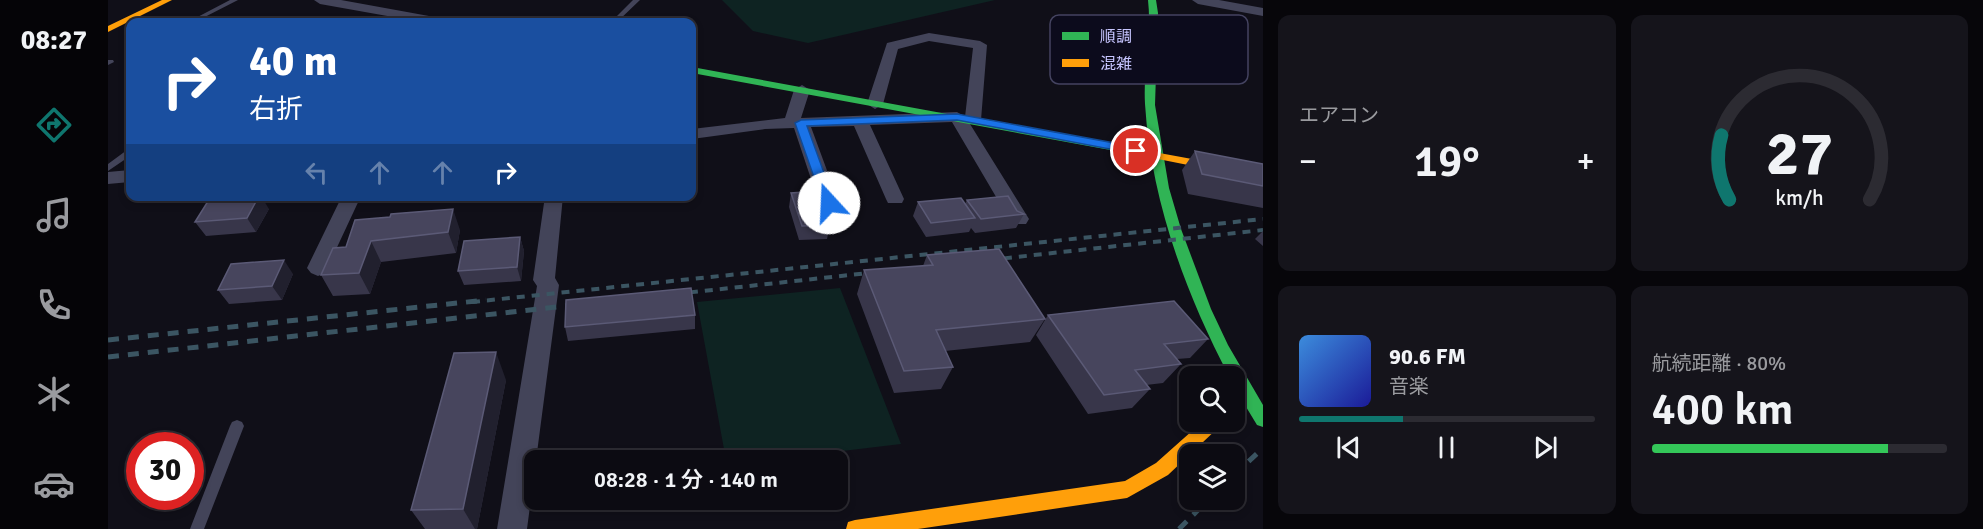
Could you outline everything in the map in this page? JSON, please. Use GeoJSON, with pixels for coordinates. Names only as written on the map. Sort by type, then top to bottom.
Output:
{"type":"FeatureCollection","features":[{"type":"Feature","properties":{"kind":"street"},"geometry":{"type":"LineString","coordinates":[[131,18],[168,0]]}},
{"type":"Feature","properties":{"kind":"street"},"geometry":{"type":"LineString","coordinates":[[320,0],[418,18]]}},
{"type":"Feature","properties":{"kind":"street"},"geometry":{"type":"LineString","coordinates":[[1152,0],[1152,15]]}},
{"type":"Feature","properties":{"kind":"street"},"geometry":{"type":"LineString","coordinates":[[1198,0],[1263,12]]}},
{"type":"Feature","properties":{"kind":"street"},"geometry":{"type":"LineString","coordinates":[[108,29],[126,20]]}},
{"type":"Feature","properties":{"kind":"street"},"geometry":{"type":"LineString","coordinates":[[875,104],[892,46],[929,37],[980,45],[965,118],[1019,219]]}},
{"type":"Feature","properties":{"kind":"street"},"geometry":{"type":"LineString","coordinates":[[696,71],[965,118],[1263,176]]}},
{"type":"Feature","properties":{"kind":"street"},"geometry":{"type":"LineString","coordinates":[[1150,84],[1150,104],[1174,228],[1227,366]]}},
{"type":"Feature","properties":{"kind":"street"},"geometry":{"type":"LineString","coordinates":[[802,90],[796,124],[829,203]]}},
{"type":"Feature","properties":{"kind":"street"},"geometry":{"type":"LineString","coordinates":[[696,134],[859,119],[965,118]]}},
{"type":"Feature","properties":{"kind":"street"},"geometry":{"type":"LineString","coordinates":[[859,119],[894,199]]}},
{"type":"Feature","properties":{"kind":"street"},"geometry":{"type":"LineString","coordinates":[[108,178],[126,176]]}},
{"type":"Feature","properties":{"kind":"street"},"geometry":{"type":"LineString","coordinates":[[318,268],[350,201]]}},
{"type":"Feature","properties":{"kind":"street"},"geometry":{"type":"LineString","coordinates":[[512,529],[537,357],[547,308],[548,285],[544,280],[553,201]]}},
{"type":"Feature","properties":{"kind":"street"},"geometry":{"type":"LineString","coordinates":[[1245,404],[1263,420]]}},
{"type":"Feature","properties":{"kind":"street"},"geometry":{"type":"LineString","coordinates":[[855,529],[1127,489],[1143,484],[1154,476],[1202,432]]}},
{"type":"Feature","properties":{"kind":"lane"},"geometry":{"type":"LineString","coordinates":[[199,18],[236,0]]}},
{"type":"Feature","properties":{"kind":"lane"},"geometry":{"type":"LineString","coordinates":[[618,18],[637,0]]}},
{"type":"Feature","properties":{"kind":"lane"},"geometry":{"type":"LineString","coordinates":[[108,168],[126,155]]}},
{"type":"Feature","properties":{"kind":"lane"},"geometry":{"type":"LineString","coordinates":[[197,529],[237,426]]}},
{"type":"Feature","properties":{"kind":"green space"},"geometry":{"type":"Polygon","coordinates":[[[722,0],[995,0],[808,43],[753,31],[722,0]]]}},
{"type":"Feature","properties":{"kind":"green space"},"geometry":{"type":"Polygon","coordinates":[[[840,288],[901,444],[848,450],[724,450],[697,302],[840,288]]]}},
{"type":"Feature","properties":{"kind":"building"},"geometry":{"type":"Polygon","coordinates":[[[1195,151],[1263,164],[1263,186],[1202,174],[1195,151]]]}},
{"type":"Feature","properties":{"kind":"building"},"geometry":{"type":"Polygon","coordinates":[[[818,191],[830,225],[802,226],[791,193],[818,191]]]}},
{"type":"Feature","properties":{"kind":"building"},"geometry":{"type":"Polygon","coordinates":[[[1008,196],[1017,211],[1024,214],[981,219],[967,200],[1008,196]]]}},
{"type":"Feature","properties":{"kind":"building"},"geometry":{"type":"Polygon","coordinates":[[[961,198],[975,218],[931,223],[918,202],[961,198]]]}},
{"type":"Feature","properties":{"kind":"building"},"geometry":{"type":"Polygon","coordinates":[[[208,201],[256,201],[247,218],[195,222],[208,201]]]}},
{"type":"Feature","properties":{"kind":"building"},"geometry":{"type":"Polygon","coordinates":[[[453,209],[448,232],[371,241],[359,273],[321,275],[333,248],[346,247],[355,220],[390,217],[391,214],[453,209]]]}},
{"type":"Feature","properties":{"kind":"building"},"geometry":{"type":"Polygon","coordinates":[[[520,237],[517,267],[458,271],[464,241],[520,237]]]}},
{"type":"Feature","properties":{"kind":"building"},"geometry":{"type":"Polygon","coordinates":[[[999,249],[1045,319],[936,330],[953,367],[904,371],[864,270],[933,265],[927,255],[999,249]]]}},
{"type":"Feature","properties":{"kind":"building"},"geometry":{"type":"Polygon","coordinates":[[[284,260],[272,286],[218,290],[231,264],[284,260]]]}},
{"type":"Feature","properties":{"kind":"building"},"geometry":{"type":"Polygon","coordinates":[[[691,288],[695,315],[565,327],[566,300],[691,288]]]}},
{"type":"Feature","properties":{"kind":"building"},"geometry":{"type":"Polygon","coordinates":[[[1174,301],[1208,339],[1164,344],[1181,364],[1135,370],[1150,389],[1104,395],[1048,315],[1174,301]]]}},
{"type":"Feature","properties":{"kind":"building"},"geometry":{"type":"Polygon","coordinates":[[[496,352],[463,509],[411,510],[454,353],[496,352]]]}},
{"type":"Feature","properties":{"kind":"railway"},"geometry":{"type":"LineString","coordinates":[[472,302],[1263,219]]}},
{"type":"Feature","properties":{"kind":"railway"},"geometry":{"type":"LineString","coordinates":[[989,260],[1263,230]]}},
{"type":"Feature","properties":{"kind":"railway"},"geometry":{"type":"LineString","coordinates":[[675,294],[878,272]]}},
{"type":"Feature","properties":{"kind":"railway"},"geometry":{"type":"LineString","coordinates":[[108,340],[486,300]]}},
{"type":"Feature","properties":{"kind":"railway"},"geometry":{"type":"LineString","coordinates":[[108,357],[583,304]]}},
{"type":"Feature","properties":{"kind":"railway"},"geometry":{"type":"LineString","coordinates":[[1245,465],[1263,448]]}},
{"type":"Feature","properties":{"kind":"railway"},"geometry":{"type":"LineString","coordinates":[[1179,529],[1198,510]]}},
{"type":"Feature","properties":{"kind":"traffic: fast"},"geometry":{"type":"LineString","coordinates":[[1152,0],[1154,15]]}},
{"type":"Feature","properties":{"kind":"traffic: fast"},"geometry":{"type":"LineString","coordinates":[[696,71],[1132,151]]}},
{"type":"Feature","properties":{"kind":"traffic: fast"},"geometry":{"type":"LineString","coordinates":[[1150,84],[1155,147],[1174,229],[1221,347],[1263,420]]}},
{"type":"Feature","properties":{"kind":"traffic: slow"},"geometry":{"type":"LineString","coordinates":[[131,18],[168,0]]}},
{"type":"Feature","properties":{"kind":"traffic: slow"},"geometry":{"type":"LineString","coordinates":[[108,29],[126,20]]}},
{"type":"Feature","properties":{"kind":"traffic: slow"},"geometry":{"type":"LineString","coordinates":[[1132,151],[1263,176]]}},
{"type":"Feature","properties":{"kind":"traffic: slow"},"geometry":{"type":"LineString","coordinates":[[855,529],[1127,489],[1162,469],[1202,432]]}},
{"type":"Feature","properties":{"kind":"route"},"geometry":{"type":"LineString","coordinates":[[829,203],[801,123],[957,117],[1136,151]]}}]}
